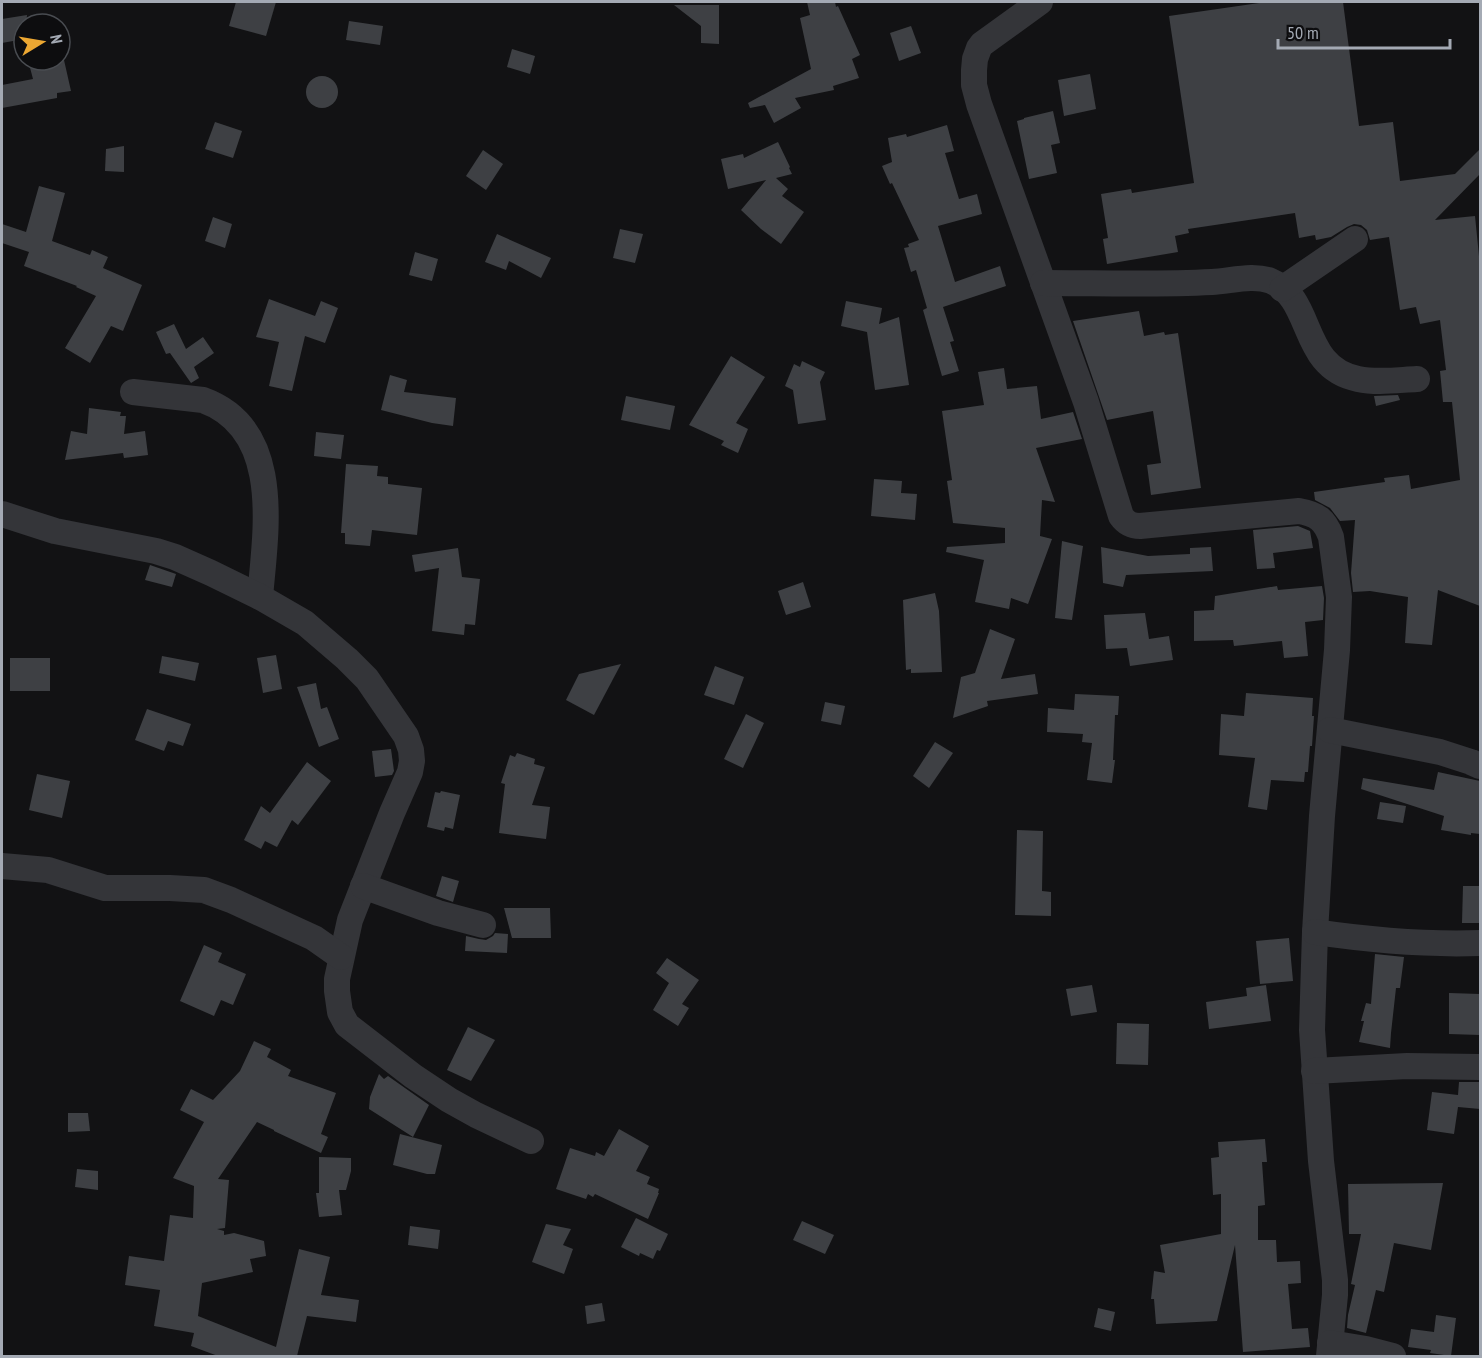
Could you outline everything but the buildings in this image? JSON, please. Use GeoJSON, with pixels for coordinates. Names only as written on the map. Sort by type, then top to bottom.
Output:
{"type":"FeatureCollection","features":[{"type":"Feature","properties":{"kind":"street"},"geometry":{"type":"LineString","coordinates":[[1040,2],[982,44],[975,59],[974,78],[979,104],[1086,402],[1121,516],[1125,522],[1140,526],[1299,511],[1310,512],[1326,525],[1331,537],[1339,597],[1337,650],[1322,816],[1312,1030],[1321,1161],[1335,1280],[1330,1350],[1366,1349],[1393,1356]]}},
{"type":"Feature","properties":{"kind":"street"},"geometry":{"type":"LineString","coordinates":[[1282,289],[1355,239]]}},
{"type":"Feature","properties":{"kind":"street"},"geometry":{"type":"LineString","coordinates":[[1043,283],[1212,282],[1253,278],[1268,280],[1282,289],[1298,307],[1308,333],[1324,361],[1340,373],[1355,379],[1370,381],[1417,379]]}},
{"type":"Feature","properties":{"kind":"street"},"geometry":{"type":"LineString","coordinates":[[133,392],[203,400],[233,417],[248,434],[263,473],[265,491],[266,522],[260,597]]}},
{"type":"Feature","properties":{"kind":"street"},"geometry":{"type":"LineString","coordinates":[[2,514],[55,531],[156,551],[202,569],[260,597],[305,623],[367,679],[406,736],[412,761],[410,772],[350,920],[337,979],[340,1012],[347,1025],[413,1076],[476,1115],[531,1141]]}},
{"type":"Feature","properties":{"kind":"street"},"geometry":{"type":"LineString","coordinates":[[1330,730],[1440,752],[1480,766]]}},
{"type":"Feature","properties":{"kind":"street"},"geometry":{"type":"LineString","coordinates":[[2,866],[48,870],[105,888],[204,890],[314,938],[341,957]]}},
{"type":"Feature","properties":{"kind":"street"},"geometry":{"type":"LineString","coordinates":[[363,886],[438,913],[483,925]]}},
{"type":"Feature","properties":{"kind":"street"},"geometry":{"type":"LineString","coordinates":[[314,938],[350,920]]}},
{"type":"Feature","properties":{"kind":"street"},"geometry":{"type":"LineString","coordinates":[[1315,932],[1365,939],[1480,944]]}},
{"type":"Feature","properties":{"kind":"street"},"geometry":{"type":"LineString","coordinates":[[1314,1071],[1407,1066],[1480,1067]]}}]}
